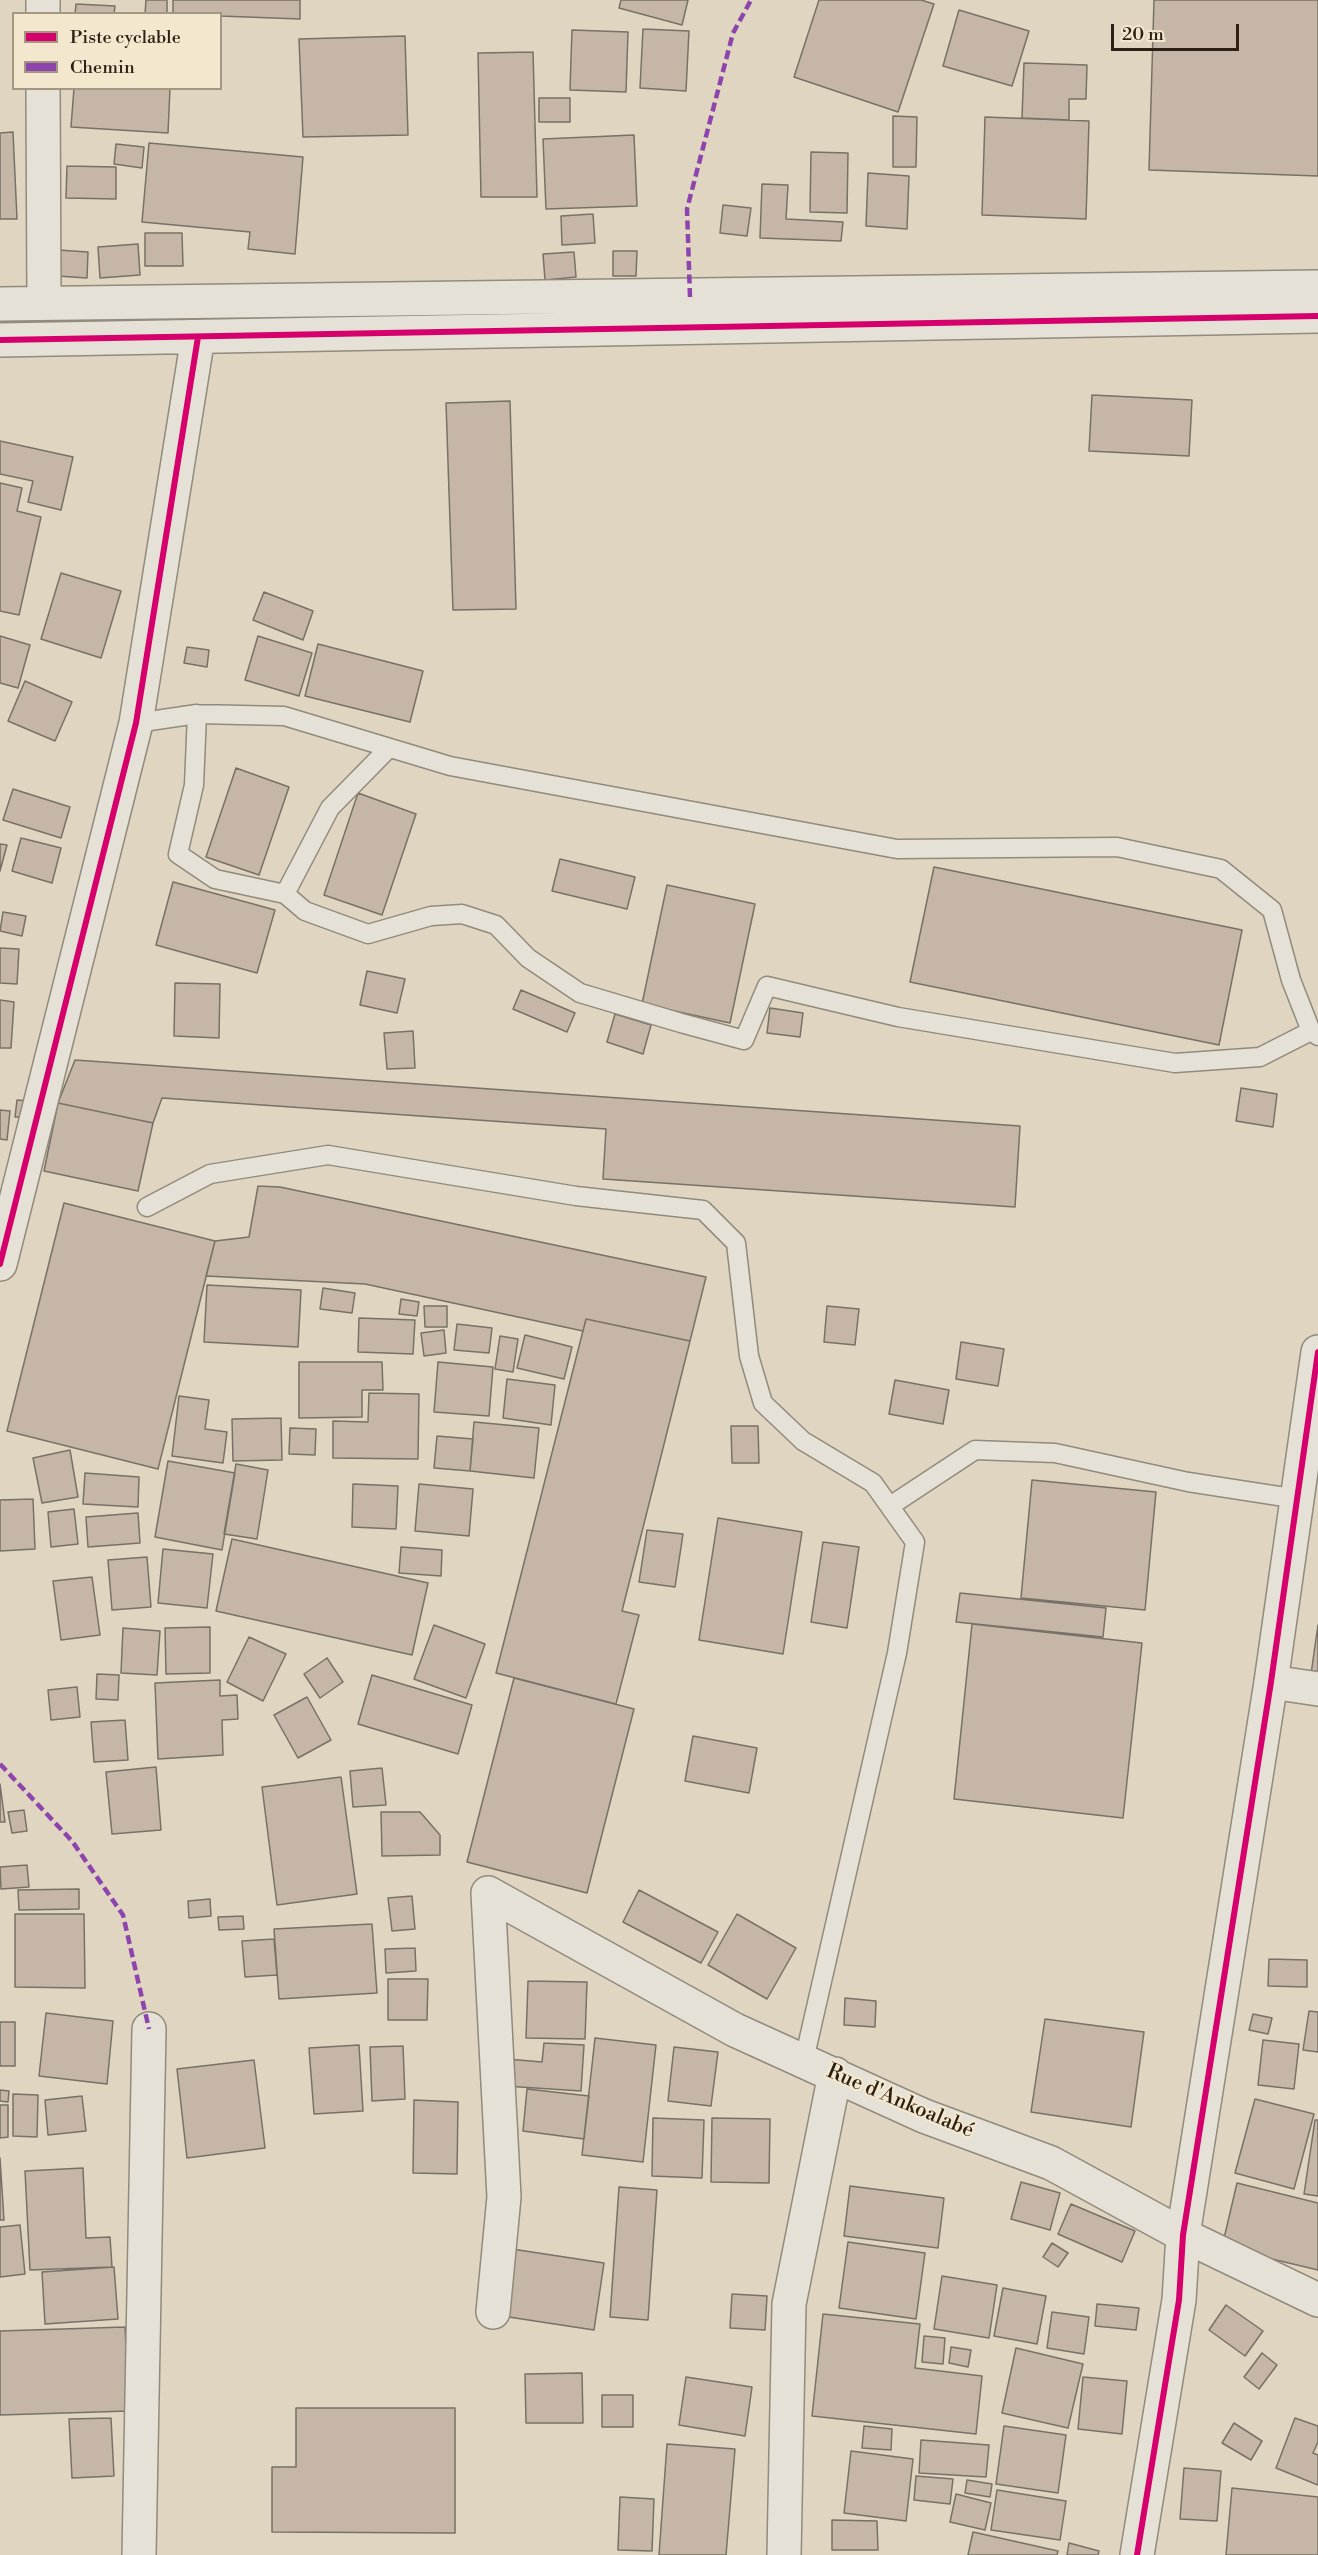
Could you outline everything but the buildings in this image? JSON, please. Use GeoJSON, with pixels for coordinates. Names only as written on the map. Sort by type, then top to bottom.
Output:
{"type":"FeatureCollection","features":[{"type":"Feature","properties":{"kind":"street"},"geometry":{"type":"LineString","coordinates":[[43,90],[44,302]]}},
{"type":"Feature","properties":{"kind":"street"},"geometry":{"type":"LineString","coordinates":[[0,340],[198,337],[1074,305],[1318,287]]}},
{"type":"Feature","properties":{"kind":"street"},"geometry":{"type":"LineString","coordinates":[[0,304],[678,297],[1074,305],[1318,316]]}},
{"type":"Feature","properties":{"kind":"street"},"geometry":{"type":"LineString","coordinates":[[0,1264],[136,723],[198,337]]}},
{"type":"Feature","properties":{"kind":"street"},"geometry":{"type":"LineString","coordinates":[[1137,2555],[1179,2300],[1183,2235],[1271,1682],[1318,1353]]}},
{"type":"Feature","properties":{"kind":"street"},"geometry":{"type":"LineString","coordinates":[[1271,1682],[1318,1689]]}},
{"type":"Feature","properties":{"kind":"street","name":"Rue d'Ankoalabé"},"geometry":{"type":"LineString","coordinates":[[493,2312],[504,2197],[488,1893],[735,2030],[924,2116],[1051,2163],[1183,2235],[1318,2300]]}},
{"type":"Feature","properties":{"kind":"street"},"geometry":{"type":"LineString","coordinates":[[139,2555],[149,2029]]}},
{"type":"Feature","properties":{"kind":"street"},"geometry":{"type":"LineString","coordinates":[[784,2555],[789,2304],[835,2074]]}},
{"type":"Feature","properties":{"kind":"lane"},"geometry":{"type":"LineString","coordinates":[[136,723],[197,714],[284,716],[450,766],[897,849],[1117,847],[1221,869],[1272,910],[1291,980],[1315,1034],[1260,1057],[1175,1062],[898,1017],[766,986],[744,1040],[580,993],[528,958],[496,925],[462,914],[431,916],[368,934],[304,911],[285,894],[214,879],[178,854],[194,785],[197,714]]}},
{"type":"Feature","properties":{"kind":"lane"},"geometry":{"type":"LineString","coordinates":[[285,894],[330,808],[389,748]]}},
{"type":"Feature","properties":{"kind":"lane"},"geometry":{"type":"LineString","coordinates":[[147,1207],[210,1174],[328,1155],[576,1196],[703,1210],[736,1243],[749,1356],[763,1403],[803,1441],[873,1483],[915,1542],[897,1653],[835,1934],[804,2060]]}},
{"type":"Feature","properties":{"kind":"lane"},"geometry":{"type":"LineString","coordinates":[[890,1506],[975,1450],[1055,1453],[1188,1482],[1298,1499]]}},
{"type":"Feature","properties":{"kind":"marked path"},"geometry":{"type":"LineString","coordinates":[[690,297],[687,209],[733,33],[751,0]]}},
{"type":"Feature","properties":{"kind":"marked path"},"geometry":{"type":"LineString","coordinates":[[0,1764],[72,1841],[123,1915],[149,2029]]}},
{"type":"Feature","properties":{"kind":"cycle path"},"geometry":{"type":"LineString","coordinates":[[0,340],[1318,316]]}},
{"type":"Feature","properties":{"kind":"cycle path"},"geometry":{"type":"LineString","coordinates":[[0,1264],[136,723],[198,337]]}},
{"type":"Feature","properties":{"kind":"cycle path"},"geometry":{"type":"LineString","coordinates":[[1137,2555],[1179,2300],[1183,2235],[1271,1682],[1318,1352]]}}]}
